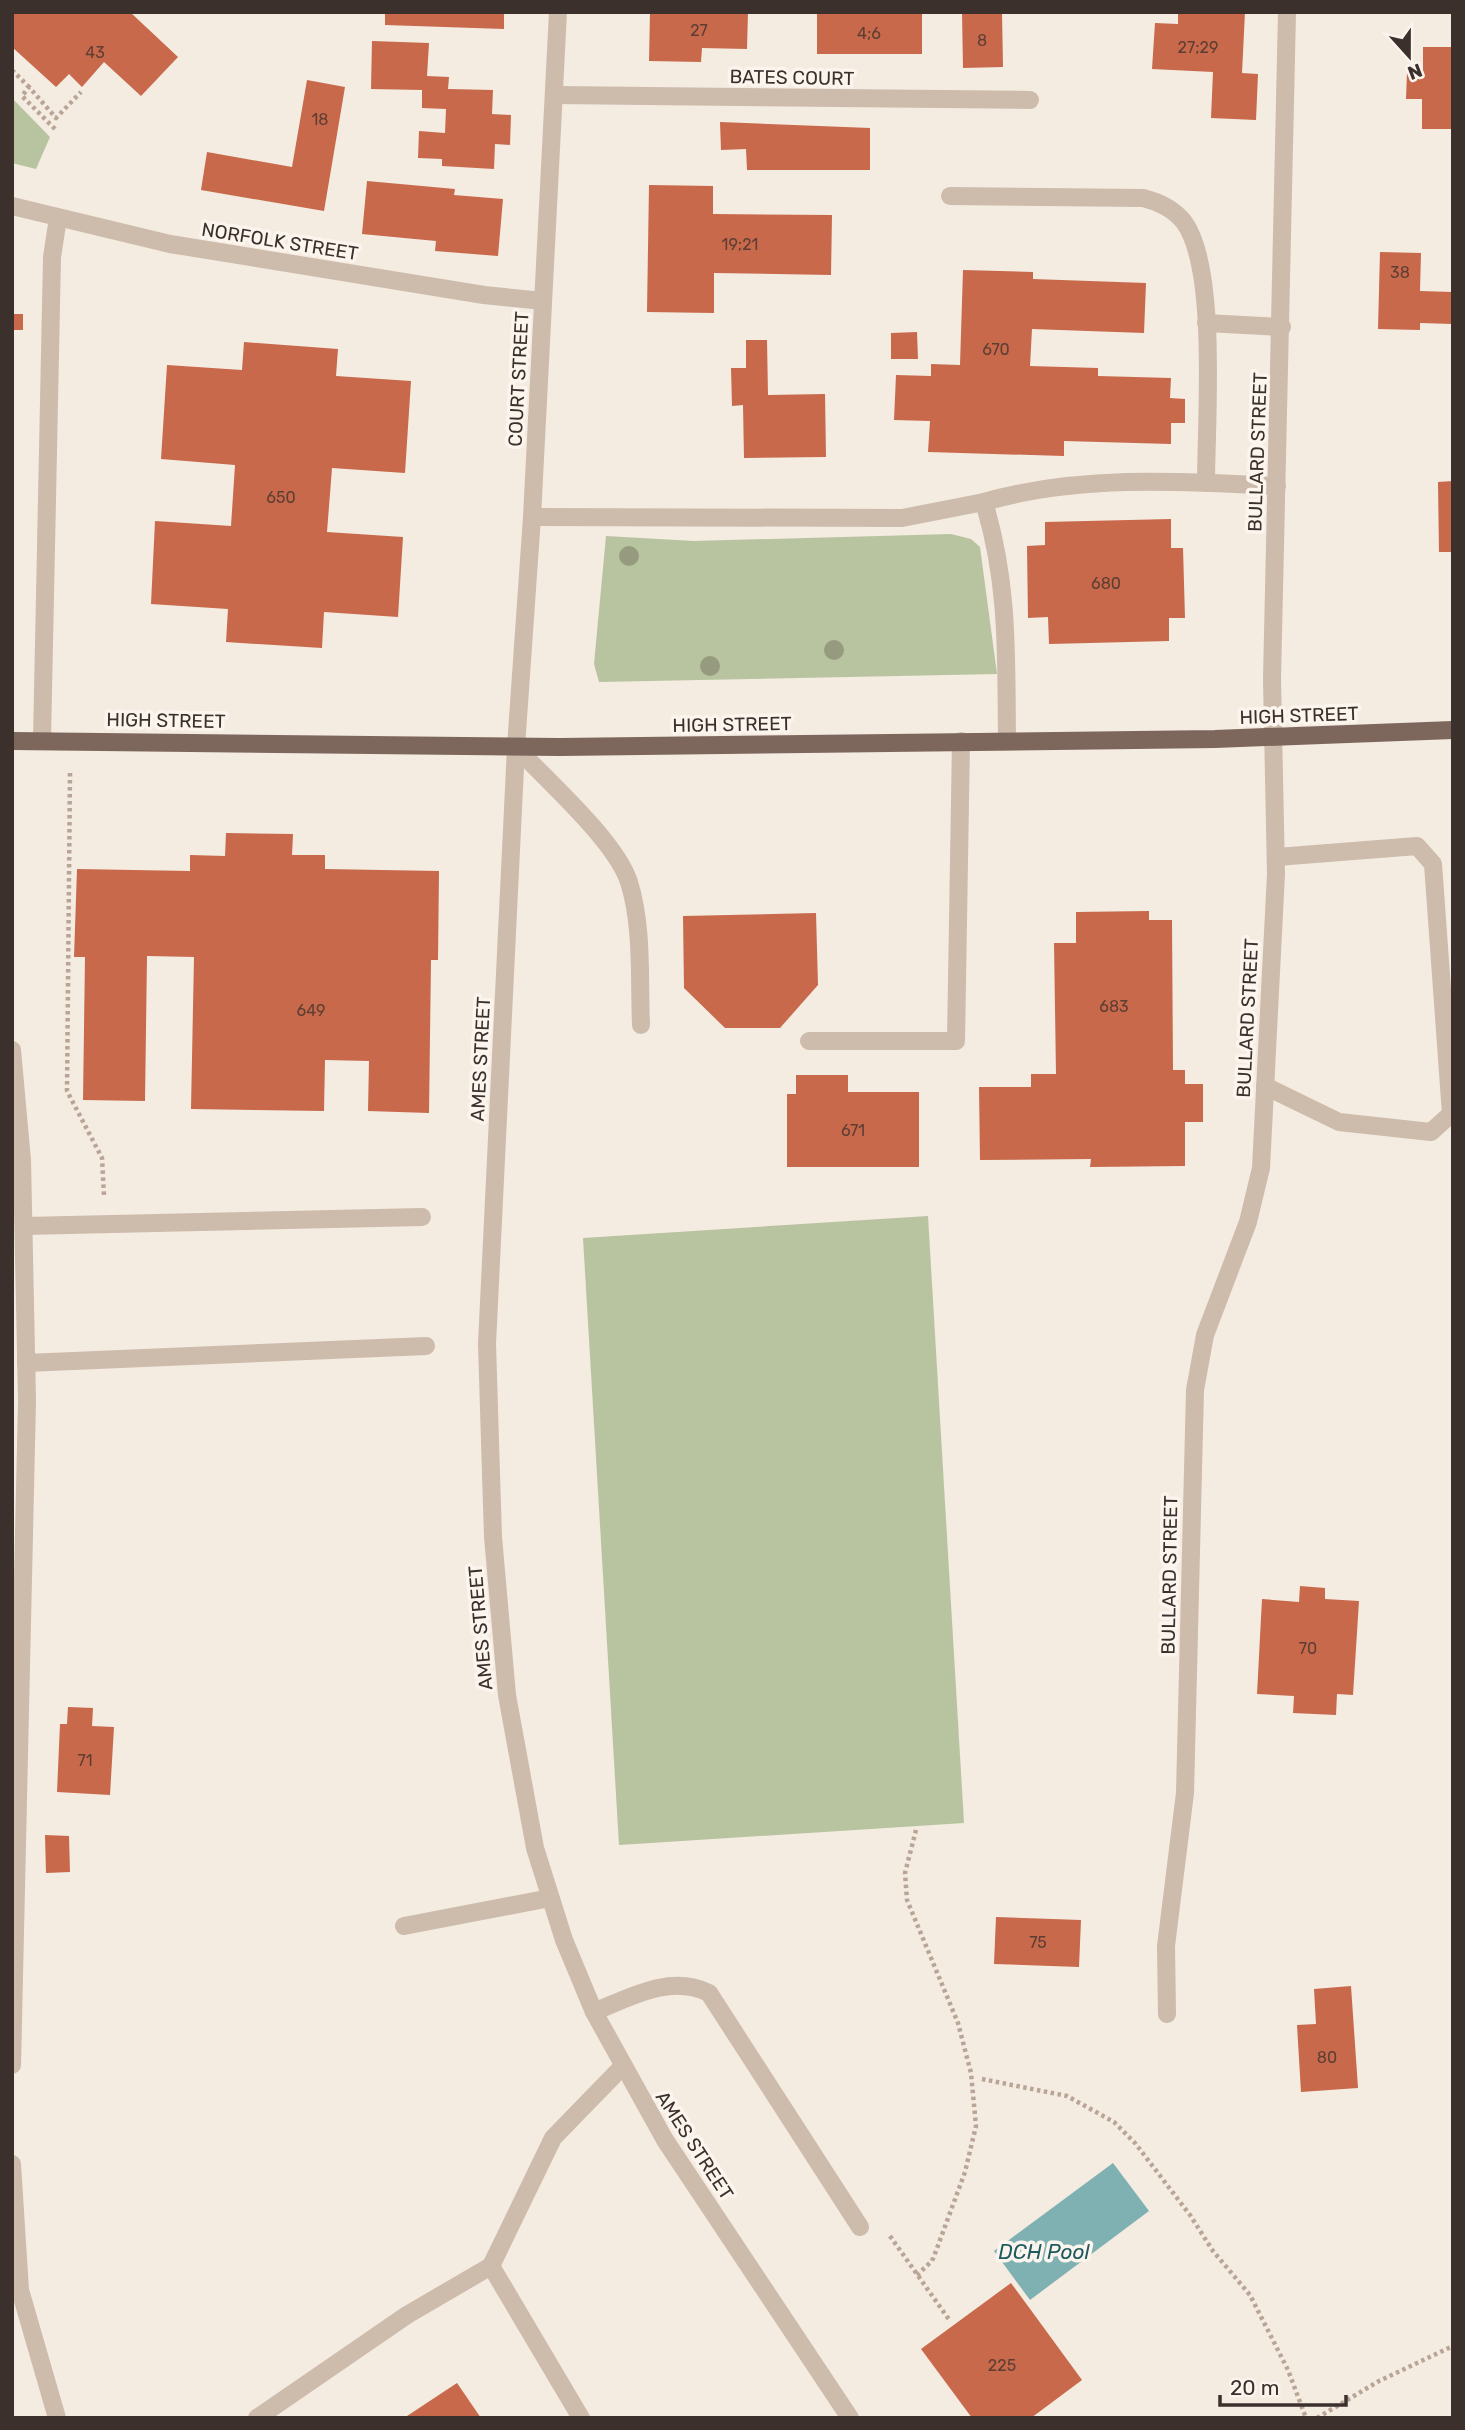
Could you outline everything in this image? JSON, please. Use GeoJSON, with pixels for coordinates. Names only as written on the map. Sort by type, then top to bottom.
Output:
{"type":"FeatureCollection","features":[{"type":"Feature","properties":{"kind":"main road","name":"HIGH STREET"},"geometry":{"type":"LineString","coordinates":[[12,741],[516,747],[1273,737],[1453,730]]}},
{"type":"Feature","properties":{"kind":"street","name":"COURT STREET"},"geometry":{"type":"LineString","coordinates":[[516,747],[532,517],[558,12]]}},
{"type":"Feature","properties":{"kind":"street","name":"BULLARD STREET"},"geometry":{"type":"LineString","coordinates":[[1167,2014],[1166,1946],[1185,1793],[1195,1390],[1205,1335],[1256,1197],[1261,1168],[1277,857],[1273,737],[1287,12]]}},
{"type":"Feature","properties":{"kind":"street","name":"BATES COURT"},"geometry":{"type":"LineString","coordinates":[[555,95],[1030,100]]}},
{"type":"Feature","properties":{"kind":"street"},"geometry":{"type":"LineString","coordinates":[[950,196],[1143,198],[1173,211],[1185,224],[1193,241],[1206,323],[1206,483]]}},
{"type":"Feature","properties":{"kind":"street","name":"NORFOLK STREET"},"geometry":{"type":"LineString","coordinates":[[12,206],[170,244],[484,295],[543,301]]}},
{"type":"Feature","properties":{"kind":"street"},"geometry":{"type":"LineString","coordinates":[[42,740],[52,257],[58,218]]}},
{"type":"Feature","properties":{"kind":"street"},"geometry":{"type":"LineString","coordinates":[[1206,323],[1282,327]]}},
{"type":"Feature","properties":{"kind":"street"},"geometry":{"type":"LineString","coordinates":[[532,517],[902,518],[1047,487],[1206,483],[1277,486]]}},
{"type":"Feature","properties":{"kind":"street"},"geometry":{"type":"LineString","coordinates":[[984,502],[996,542],[1004,591],[1007,741]]}},
{"type":"Feature","properties":{"kind":"street"},"geometry":{"type":"LineString","coordinates":[[809,1041],[956,1041],[961,741]]}},
{"type":"Feature","properties":{"kind":"street"},"geometry":{"type":"LineString","coordinates":[[516,747],[606,845],[628,880],[637,922],[641,1025]]}},
{"type":"Feature","properties":{"kind":"street","name":"AMES STREET"},"geometry":{"type":"LineString","coordinates":[[516,747],[489,1273],[488,1433],[492,1537],[507,1695],[535,1848],[550,1898],[594,2012],[622,2067],[665,2140],[850,2418]]}},
{"type":"Feature","properties":{"kind":"street"},"geometry":{"type":"LineString","coordinates":[[1265,1086],[1339,1122],[1431,1132],[1451,1114],[1433,864],[1417,846],[1277,857]]}},
{"type":"Feature","properties":{"kind":"street"},"geometry":{"type":"LineString","coordinates":[[12,1050],[22,1160],[26,1363],[12,2065]]}},
{"type":"Feature","properties":{"kind":"street"},"geometry":{"type":"LineString","coordinates":[[24,1226],[422,1217]]}},
{"type":"Feature","properties":{"kind":"street"},"geometry":{"type":"LineString","coordinates":[[26,1363],[426,1346]]}},
{"type":"Feature","properties":{"kind":"street"},"geometry":{"type":"LineString","coordinates":[[404,1926],[550,1898]]}},
{"type":"Feature","properties":{"kind":"street"},"geometry":{"type":"LineString","coordinates":[[594,2012],[635,1996],[678,1984],[709,1993],[860,2227]]}},
{"type":"Feature","properties":{"kind":"street"},"geometry":{"type":"LineString","coordinates":[[257,2418],[407,2315],[491,2266],[553,2138],[622,2067]]}},
{"type":"Feature","properties":{"kind":"street"},"geometry":{"type":"LineString","coordinates":[[12,2164],[20,2290],[57,2418]]}},
{"type":"Feature","properties":{"kind":"street"},"geometry":{"type":"LineString","coordinates":[[491,2266],[582,2418]]}},
{"type":"Feature","properties":{"kind":"path"},"geometry":{"type":"LineString","coordinates":[[12,70],[56,118],[80,92]]}},
{"type":"Feature","properties":{"kind":"path"},"geometry":{"type":"LineString","coordinates":[[29,87],[22,96],[55,129]]}},
{"type":"Feature","properties":{"kind":"path"},"geometry":{"type":"LineString","coordinates":[[70,740],[67,1091],[103,1158],[105,1225]]}},
{"type":"Feature","properties":{"kind":"path"},"geometry":{"type":"LineString","coordinates":[[916,1830],[905,1873],[907,1900],[958,2023],[971,2073],[976,2126],[965,2172],[936,2251],[932,2261],[917,2275]]}},
{"type":"Feature","properties":{"kind":"path"},"geometry":{"type":"LineString","coordinates":[[982,2079],[1067,2096],[1114,2122],[1135,2143],[1190,2215],[1213,2251],[1250,2295],[1288,2371],[1306,2418]]}},
{"type":"Feature","properties":{"kind":"path"},"geometry":{"type":"LineString","coordinates":[[860,2227],[884,2228],[950,2321]]}},
{"type":"Feature","properties":{"kind":"path"},"geometry":{"type":"LineString","coordinates":[[1317,2418],[1379,2381],[1453,2346]]}},
{"type":"Feature","properties":{"kind":"green space"},"geometry":{"type":"Polygon","coordinates":[[[12,98],[50,137],[36,169],[12,163],[12,98]]]}},
{"type":"Feature","properties":{"kind":"green space"},"geometry":{"type":"Polygon","coordinates":[[[951,534],[971,539],[980,547],[997,674],[599,682],[594,664],[606,536],[694,541],[951,534]]]}},
{"type":"Feature","properties":{"kind":"green space"},"geometry":{"type":"Polygon","coordinates":[[[928,1216],[964,1823],[619,1845],[583,1238],[928,1216]]]}},
{"type":"Feature","properties":{"kind":"water","name":"DCH Pool"},"geometry":{"type":"Polygon","coordinates":[[[1113,2163],[1149,2211],[1030,2300],[994,2251],[1113,2163]]]}},
{"type":"Feature","properties":{"kind":"building"},"geometry":{"type":"Polygon","coordinates":[[[12,12],[130,12],[178,57],[141,96],[104,62],[82,87],[69,74],[56,87],[12,47],[12,12]]]}},
{"type":"Feature","properties":{"kind":"building"},"geometry":{"type":"Polygon","coordinates":[[[385,12],[504,12],[504,29],[385,25],[385,12]]]}},
{"type":"Feature","properties":{"kind":"building"},"geometry":{"type":"Polygon","coordinates":[[[650,12],[748,12],[747,49],[702,48],[701,62],[649,61],[650,12]]]}},
{"type":"Feature","properties":{"kind":"building"},"geometry":{"type":"Polygon","coordinates":[[[817,12],[922,12],[922,54],[817,54],[817,12]]]}},
{"type":"Feature","properties":{"kind":"building"},"geometry":{"type":"Polygon","coordinates":[[[962,12],[1002,12],[1003,67],[963,68],[962,12]]]}},
{"type":"Feature","properties":{"kind":"building"},"geometry":{"type":"Polygon","coordinates":[[[1178,12],[1245,12],[1242,73],[1258,74],[1256,120],[1211,118],[1213,72],[1152,69],[1155,23],[1178,24],[1178,12]]]}},
{"type":"Feature","properties":{"kind":"building"},"geometry":{"type":"Polygon","coordinates":[[[372,41],[429,43],[427,76],[449,77],[448,89],[493,90],[492,114],[511,115],[510,145],[495,144],[494,169],[442,166],[442,159],[418,158],[419,131],[445,133],[446,109],[422,108],[422,90],[371,89],[372,41]]]}},
{"type":"Feature","properties":{"kind":"building"},"geometry":{"type":"Polygon","coordinates":[[[1423,47],[1453,47],[1453,129],[1422,129],[1422,99],[1406,99],[1407,72],[1423,72],[1423,47]]]}},
{"type":"Feature","properties":{"kind":"building"},"geometry":{"type":"Polygon","coordinates":[[[307,80],[345,87],[324,211],[201,190],[207,152],[292,167],[307,80]]]}},
{"type":"Feature","properties":{"kind":"building"},"geometry":{"type":"Polygon","coordinates":[[[720,122],[870,128],[870,170],[747,170],[746,149],[721,150],[720,122]]]}},
{"type":"Feature","properties":{"kind":"building"},"geometry":{"type":"Polygon","coordinates":[[[367,181],[455,189],[454,195],[503,199],[498,256],[435,251],[436,241],[362,234],[367,181]]]}},
{"type":"Feature","properties":{"kind":"building"},"geometry":{"type":"Polygon","coordinates":[[[649,185],[713,186],[713,214],[832,215],[831,275],[714,273],[714,313],[647,312],[649,185]]]}},
{"type":"Feature","properties":{"kind":"building"},"geometry":{"type":"Polygon","coordinates":[[[1380,252],[1421,253],[1420,291],[1453,292],[1453,324],[1420,323],[1420,330],[1378,329],[1380,252]]]}},
{"type":"Feature","properties":{"kind":"building"},"geometry":{"type":"Polygon","coordinates":[[[963,270],[1033,272],[1033,279],[1146,283],[1144,333],[1032,329],[1030,366],[1098,368],[1098,376],[1171,378],[1170,398],[1185,399],[1185,423],[1171,423],[1171,444],[1064,441],[1064,456],[928,452],[930,421],[894,420],[896,375],[931,376],[931,364],[960,365],[963,270]]]}},
{"type":"Feature","properties":{"kind":"building"},"geometry":{"type":"Polygon","coordinates":[[[12,314],[23,314],[23,330],[12,330],[12,314]]]}},
{"type":"Feature","properties":{"kind":"building"},"geometry":{"type":"Polygon","coordinates":[[[917,332],[918,359],[891,359],[891,333],[917,332]]]}},
{"type":"Feature","properties":{"kind":"building"},"geometry":{"type":"Polygon","coordinates":[[[746,340],[767,340],[768,395],[825,394],[826,457],[744,458],[743,405],[732,406],[731,368],[746,368],[746,340]]]}},
{"type":"Feature","properties":{"kind":"building"},"geometry":{"type":"Polygon","coordinates":[[[244,342],[338,349],[336,376],[411,381],[405,473],[332,468],[327,532],[403,537],[398,617],[324,612],[322,648],[226,642],[228,609],[151,604],[155,521],[231,526],[235,465],[161,459],[167,365],[242,370],[244,342]]]}},
{"type":"Feature","properties":{"kind":"building"},"geometry":{"type":"Polygon","coordinates":[[[1453,481],[1453,552],[1439,552],[1438,482],[1453,481]]]}},
{"type":"Feature","properties":{"kind":"building"},"geometry":{"type":"Polygon","coordinates":[[[1171,519],[1171,548],[1183,548],[1185,618],[1169,618],[1169,641],[1049,644],[1048,617],[1028,618],[1027,546],[1045,545],[1045,522],[1171,519]]]}},
{"type":"Feature","properties":{"kind":"building"},"geometry":{"type":"Polygon","coordinates":[[[226,833],[293,834],[292,855],[325,855],[325,869],[439,871],[438,960],[431,960],[429,1113],[368,1111],[369,1061],[325,1060],[324,1111],[191,1109],[194,957],[147,956],[145,1101],[83,1100],[85,957],[74,957],[77,869],[190,871],[190,855],[225,856],[226,833]]]}},
{"type":"Feature","properties":{"kind":"building"},"geometry":{"type":"Polygon","coordinates":[[[1149,911],[1149,920],[1172,920],[1173,1070],[1185,1070],[1185,1084],[1203,1084],[1203,1122],[1185,1122],[1185,1166],[1090,1167],[1091,1159],[980,1160],[979,1087],[1031,1087],[1031,1074],[1056,1074],[1054,943],[1076,943],[1076,912],[1149,911]]]}},
{"type":"Feature","properties":{"kind":"building"},"geometry":{"type":"Polygon","coordinates":[[[816,913],[818,985],[780,1028],[725,1028],[684,988],[683,916],[816,913]]]}},
{"type":"Feature","properties":{"kind":"building"},"geometry":{"type":"Polygon","coordinates":[[[796,1075],[848,1075],[848,1092],[919,1092],[919,1167],[787,1167],[787,1094],[796,1094],[796,1075]]]}},
{"type":"Feature","properties":{"kind":"building"},"geometry":{"type":"Polygon","coordinates":[[[1300,1586],[1325,1588],[1325,1599],[1359,1601],[1353,1695],[1337,1694],[1336,1715],[1293,1713],[1294,1696],[1257,1694],[1262,1599],[1299,1602],[1300,1586]]]}},
{"type":"Feature","properties":{"kind":"building"},"geometry":{"type":"Polygon","coordinates":[[[68,1707],[93,1708],[92,1726],[114,1727],[110,1795],[57,1792],[60,1724],[67,1724],[68,1707]]]}},
{"type":"Feature","properties":{"kind":"building"},"geometry":{"type":"Polygon","coordinates":[[[45,1835],[69,1836],[70,1872],[46,1873],[45,1835]]]}},
{"type":"Feature","properties":{"kind":"building"},"geometry":{"type":"Polygon","coordinates":[[[996,1917],[1081,1920],[1079,1967],[994,1964],[996,1917]]]}},
{"type":"Feature","properties":{"kind":"building"},"geometry":{"type":"Polygon","coordinates":[[[1351,1986],[1358,2088],[1301,2092],[1297,2025],[1316,2024],[1314,1989],[1351,1986]]]}},
{"type":"Feature","properties":{"kind":"building"},"geometry":{"type":"Polygon","coordinates":[[[1011,2283],[1082,2380],[1031,2418],[972,2418],[921,2349],[1011,2283]]]}},
{"type":"Feature","properties":{"kind":"building"},"geometry":{"type":"Polygon","coordinates":[[[457,2383],[481,2418],[404,2418],[457,2383]]]}}]}
